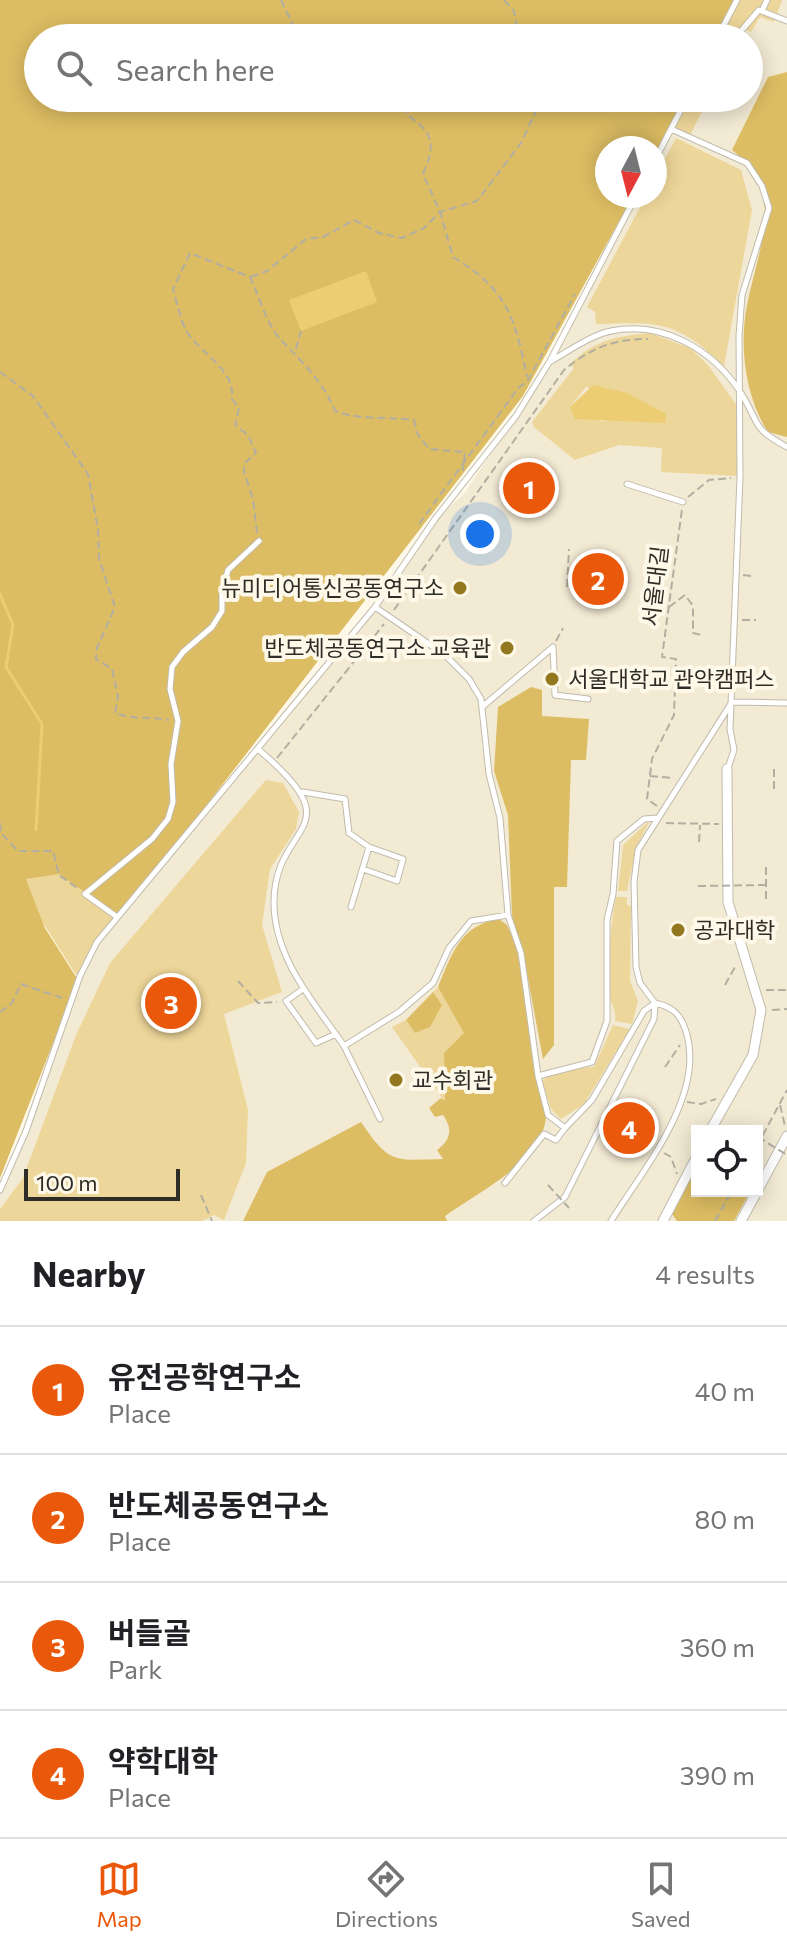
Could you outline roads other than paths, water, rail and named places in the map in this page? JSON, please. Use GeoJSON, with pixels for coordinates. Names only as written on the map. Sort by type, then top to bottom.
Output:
{"type":"FeatureCollection","features":[{"type":"Feature","properties":{"kind":"street"},"geometry":{"type":"LineString","coordinates":[[713,1125],[753,1055],[761,1010],[728,902],[727,769]]}},
{"type":"Feature","properties":{"kind":"street"},"geometry":{"type":"LineString","coordinates":[[741,1221],[787,1136]]}},
{"type":"Feature","properties":{"kind":"street"},"geometry":{"type":"LineString","coordinates":[[663,1221],[691,1167]]}},
{"type":"Feature","properties":{"kind":"lane"},"geometry":{"type":"LineString","coordinates":[[724,24],[737,0]]}},
{"type":"Feature","properties":{"kind":"lane"},"geometry":{"type":"LineString","coordinates":[[746,24],[762,11],[767,0]]}},
{"type":"Feature","properties":{"kind":"lane"},"geometry":{"type":"LineString","coordinates":[[762,11],[787,21]]}},
{"type":"Feature","properties":{"kind":"lane"},"geometry":{"type":"LineString","coordinates":[[667,137],[680,112]]}},
{"type":"Feature","properties":{"kind":"lane"},"geometry":{"type":"LineString","coordinates":[[671,129],[747,163],[762,186],[769,208],[742,295],[739,336],[740,477],[732,702],[734,750],[727,769]]}},
{"type":"Feature","properties":{"kind":"lane"},"geometry":{"type":"LineString","coordinates":[[0,1190],[26,1131],[80,976],[97,942],[375,607],[435,519],[531,393],[630,208]]}},
{"type":"Feature","properties":{"kind":"lane"},"geometry":{"type":"LineString","coordinates":[[550,361],[610,331],[650,329],[693,344],[741,393],[761,433],[787,447]]}},
{"type":"Feature","properties":{"kind":"lane"},"geometry":{"type":"LineString","coordinates":[[627,484],[683,502]]}},
{"type":"Feature","properties":{"kind":"lane"},"geometry":{"type":"LineString","coordinates":[[117,917],[85,894],[152,839],[168,819],[173,802],[171,764],[178,721],[170,689],[172,667],[183,652],[212,627],[222,611],[222,591],[228,570],[259,541]]}},
{"type":"Feature","properties":{"kind":"lane"},"geometry":{"type":"LineString","coordinates":[[375,607],[445,655],[469,679],[482,708],[489,774],[500,818],[508,915],[521,953],[538,1076],[548,1115],[565,1128]]}},
{"type":"Feature","properties":{"kind":"lane"},"geometry":{"type":"LineString","coordinates":[[482,708],[553,647],[555,695],[588,699]]}},
{"type":"Feature","properties":{"kind":"lane"},"geometry":{"type":"LineString","coordinates":[[732,702],[787,703]]}},
{"type":"Feature","properties":{"kind":"lane"},"geometry":{"type":"LineString","coordinates":[[534,1221],[565,1197],[654,1019],[655,1003],[640,983],[636,967],[634,882],[638,850],[732,702]]}},
{"type":"Feature","properties":{"kind":"lane"},"geometry":{"type":"LineString","coordinates":[[259,750],[303,792],[307,807],[304,826],[279,873],[274,904],[282,942],[303,989],[344,1046],[380,1119]]}},
{"type":"Feature","properties":{"kind":"lane"},"geometry":{"type":"LineString","coordinates":[[303,792],[345,799],[349,833],[369,847],[403,859],[397,881],[363,869]]}},
{"type":"Feature","properties":{"kind":"lane"},"geometry":{"type":"LineString","coordinates":[[538,1076],[592,1062],[607,1021],[607,920],[613,894],[617,841],[644,819],[658,818]]}},
{"type":"Feature","properties":{"kind":"lane"},"geometry":{"type":"LineString","coordinates":[[351,907],[369,847]]}},
{"type":"Feature","properties":{"kind":"lane"},"geometry":{"type":"LineString","coordinates":[[344,1046],[399,1012],[433,983],[449,948],[471,921],[508,915]]}},
{"type":"Feature","properties":{"kind":"lane"},"geometry":{"type":"LineString","coordinates":[[303,989],[286,1001],[316,1043],[336,1034]]}},
{"type":"Feature","properties":{"kind":"lane"},"geometry":{"type":"LineString","coordinates":[[505,1183],[544,1134],[556,1140],[592,1100],[644,1011],[655,1003],[669,1005],[684,1021],[691,1072],[682,1101],[611,1221]]}},
{"type":"Feature","properties":{"kind":"waterway"},"geometry":{"type":"LineString","coordinates":[[0,594],[13,625],[6,667],[42,724],[36,830]]}},
{"type":"Feature","properties":{"kind":"place","name":"유전공학연구소"},"geometry":{"type":"Point","coordinates":[529,488]}},
{"type":"Feature","properties":{"kind":"place","name":"반도체공동연구소"},"geometry":{"type":"Point","coordinates":[598,579]}},
{"type":"Feature","properties":{"kind":"place","name":"뉴미디어통신공동연구소"},"geometry":{"type":"Point","coordinates":[460,588]}},
{"type":"Feature","properties":{"kind":"place","name":"반도체공동연구소 교육관"},"geometry":{"type":"Point","coordinates":[507,648]}},
{"type":"Feature","properties":{"kind":"place","name":"서울대학교 관악캠퍼스"},"geometry":{"type":"Point","coordinates":[552,679]}},
{"type":"Feature","properties":{"kind":"place","name":"공과대학"},"geometry":{"type":"Point","coordinates":[678,930]}},
{"type":"Feature","properties":{"kind":"place","name":"버들골"},"geometry":{"type":"Point","coordinates":[171,1003]}},
{"type":"Feature","properties":{"kind":"place","name":"교수회관"},"geometry":{"type":"Point","coordinates":[396,1080]}},
{"type":"Feature","properties":{"kind":"place","name":"약학대학"},"geometry":{"type":"Point","coordinates":[629,1128]}}]}
